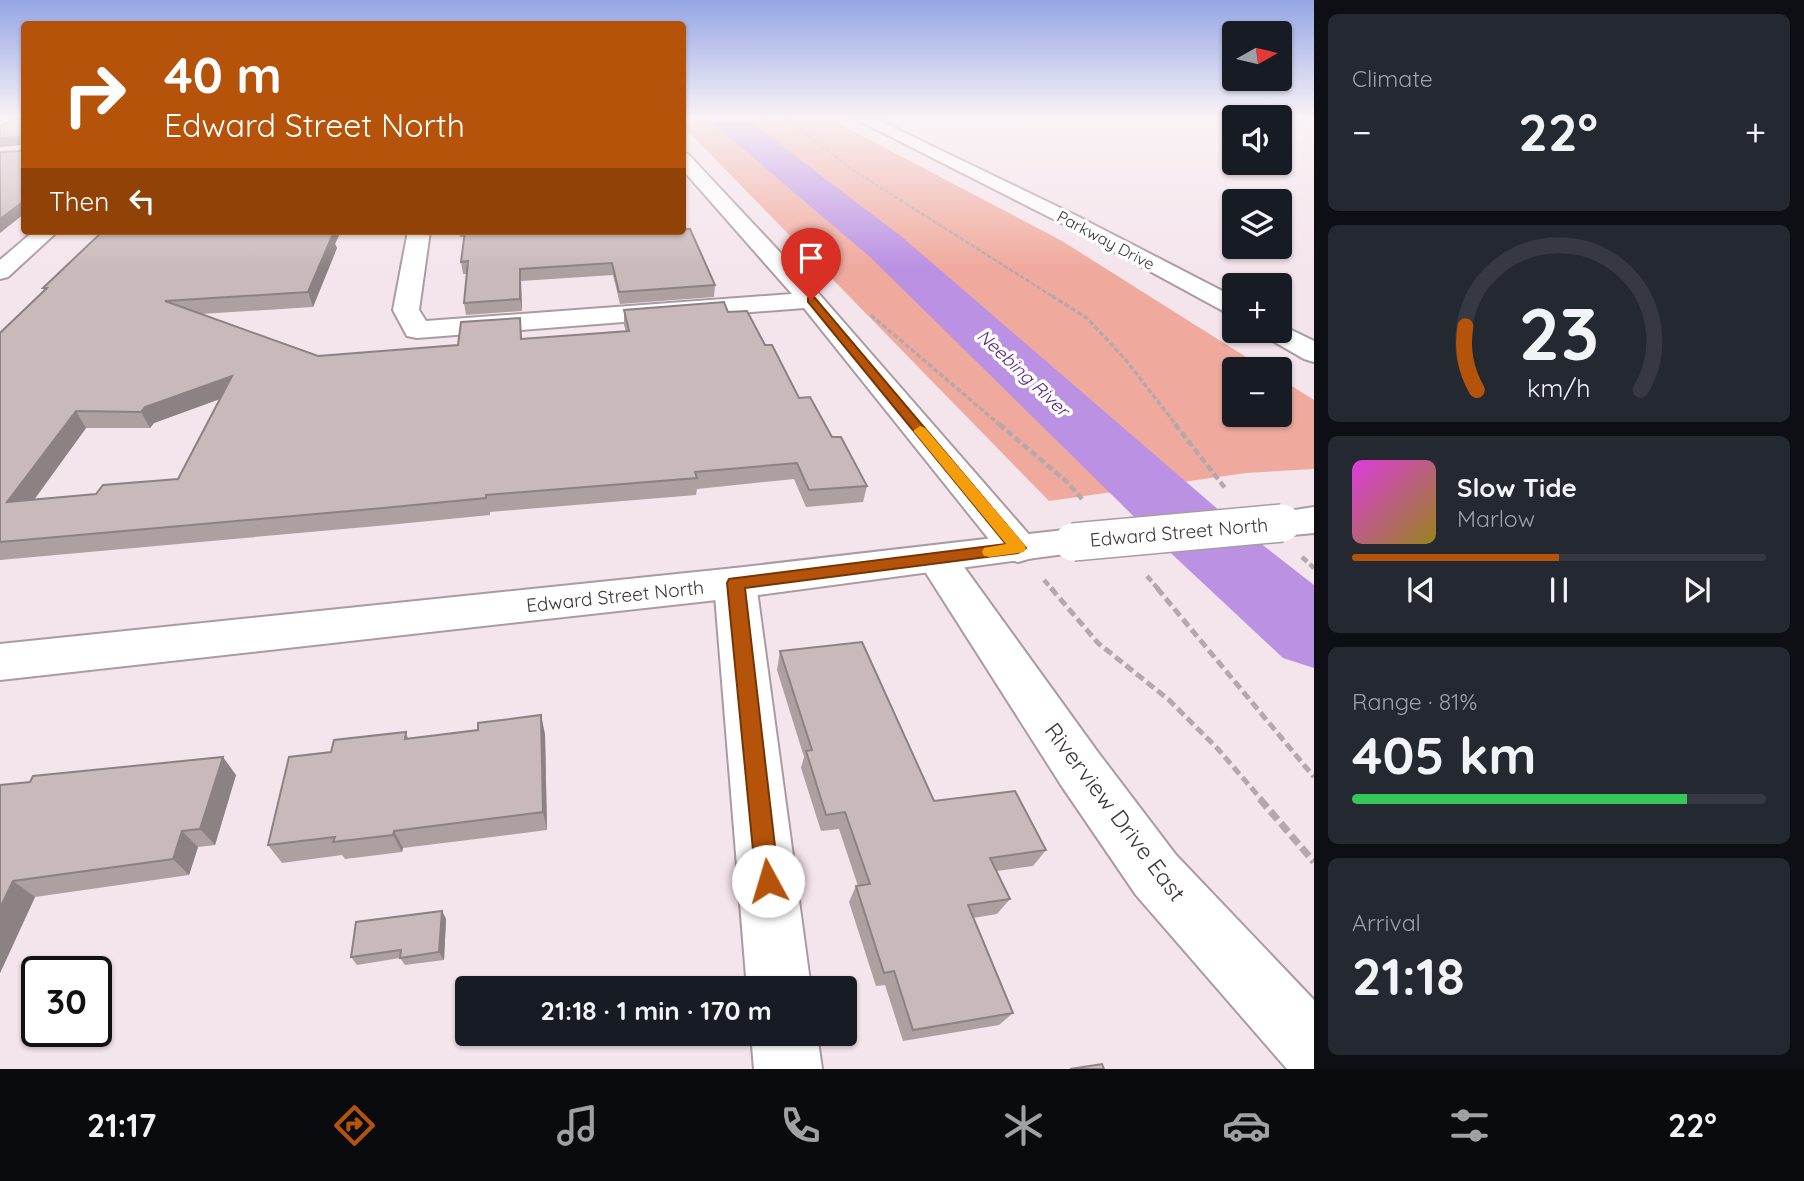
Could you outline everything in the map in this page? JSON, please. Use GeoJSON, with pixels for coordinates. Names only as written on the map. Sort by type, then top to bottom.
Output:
{"type":"FeatureCollection","features":[{"type":"Feature","properties":{"kind":"street"},"geometry":{"type":"LineString","coordinates":[[692,169],[811,300],[1018,548]]}},
{"type":"Feature","properties":{"kind":"street","name":"Parkway Drive"},"geometry":{"type":"LineString","coordinates":[[966,169],[1070,220],[1222,301]]}},
{"type":"Feature","properties":{"kind":"street"},"geometry":{"type":"LineString","coordinates":[[11,234],[21,233]]}},
{"type":"Feature","properties":{"kind":"street"},"geometry":{"type":"LineString","coordinates":[[0,272],[43,235]]}},
{"type":"Feature","properties":{"kind":"street"},"geometry":{"type":"LineString","coordinates":[[418,235],[406,310],[416,330],[811,300]]}},
{"type":"Feature","properties":{"kind":"street"},"geometry":{"type":"LineString","coordinates":[[1292,340],[1314,353]]}},
{"type":"Feature","properties":{"kind":"street","name":"Edward Street North"},"geometry":{"type":"LineString","coordinates":[[0,662],[736,583],[1073,542],[1297,531]]}},
{"type":"Feature","properties":{"kind":"street","name":"Riverview Drive East"},"geometry":{"type":"LineString","coordinates":[[937,559],[1079,768],[1156,875],[1314,1049]]}},
{"type":"Feature","properties":{"kind":"street"},"geometry":{"type":"LineString","coordinates":[[736,583],[778,976]]}},
{"type":"Feature","properties":{"kind":"street"},"geometry":{"type":"LineString","coordinates":[[785,1046],[788,1069]]}},
{"type":"Feature","properties":{"kind":"path"},"geometry":{"type":"LineString","coordinates":[[852,169],[1087,318],[1125,359],[1227,491]]}},
{"type":"Feature","properties":{"kind":"path"},"geometry":{"type":"LineString","coordinates":[[869,314],[1067,482],[1085,502]]}},
{"type":"Feature","properties":{"kind":"path"},"geometry":{"type":"LineString","coordinates":[[1297,531],[1314,568]]}},
{"type":"Feature","properties":{"kind":"path"},"geometry":{"type":"LineString","coordinates":[[1018,548],[1098,643],[1169,700],[1217,748],[1314,862]]}},
{"type":"Feature","properties":{"kind":"path"},"geometry":{"type":"LineString","coordinates":[[1146,575],[1314,777]]}},
{"type":"Feature","properties":{"kind":"shaded area"},"geometry":{"type":"Polygon","coordinates":[[[725,169],[925,169],[1062,241],[1246,357],[1222,357],[1222,427],[1292,427],[1292,386],[1314,400],[1314,469],[1246,473],[1049,501],[725,169]]]}},
{"type":"Feature","properties":{"kind":"building"},"geometry":{"type":"Polygon","coordinates":[[[0,169],[21,169],[21,203],[0,219],[0,169]]]}},
{"type":"Feature","properties":{"kind":"building"},"geometry":{"type":"Polygon","coordinates":[[[686,229],[690,229],[715,285],[619,292],[612,263],[520,269],[520,299],[464,303],[468,261],[461,262],[464,235],[686,235],[686,229]]]}},
{"type":"Feature","properties":{"kind":"building"},"geometry":{"type":"Polygon","coordinates":[[[99,235],[333,235],[308,292],[165,301],[318,356],[458,345],[461,322],[520,318],[521,339],[629,331],[624,310],[724,302],[728,312],[747,311],[765,345],[772,345],[799,398],[810,397],[832,437],[841,437],[867,486],[809,490],[797,463],[695,472],[697,478],[486,495],[486,498],[383,508],[0,542],[0,333],[47,288],[43,288],[99,235]],[[232,376],[145,407],[141,412],[76,411],[7,502],[96,494],[103,485],[178,479],[232,376]]]}},
{"type":"Feature","properties":{"kind":"building"},"geometry":{"type":"Polygon","coordinates":[[[862,642],[934,801],[1015,791],[1046,850],[990,858],[1010,899],[968,905],[1013,1013],[913,1030],[894,971],[884,973],[856,886],[870,884],[845,812],[826,815],[806,751],[812,750],[780,651],[862,642]]]}},
{"type":"Feature","properties":{"kind":"building"},"geometry":{"type":"Polygon","coordinates":[[[541,715],[543,812],[394,831],[393,835],[333,842],[335,837],[268,845],[289,757],[331,752],[334,740],[406,732],[405,739],[478,730],[478,723],[541,715]]]}},
{"type":"Feature","properties":{"kind":"building"},"geometry":{"type":"Polygon","coordinates":[[[223,757],[200,829],[182,831],[173,859],[13,881],[0,908],[0,785],[30,782],[33,776],[223,757]]]}},
{"type":"Feature","properties":{"kind":"building"},"geometry":{"type":"Polygon","coordinates":[[[442,911],[439,952],[400,958],[401,950],[351,957],[356,922],[442,911]]]}},
{"type":"Feature","properties":{"kind":"building"},"geometry":{"type":"Polygon","coordinates":[[[1102,1064],[1104,1069],[1070,1069],[1102,1064]]]}},
{"type":"Feature","properties":{"kind":"waterway","name":"Neebing River"},"geometry":{"type":"LineString","coordinates":[[789,169],[886,247],[1201,537],[1314,634]]}},
{"type":"Feature","properties":{"kind":"slow traffic"},"geometry":{"type":"LineString","coordinates":[[920,431],[1018,548],[990,552]]}},
{"type":"Feature","properties":{"kind":"route"},"geometry":{"type":"LineString","coordinates":[[768,881],[736,583],[1018,548],[811,300]]}}]}
